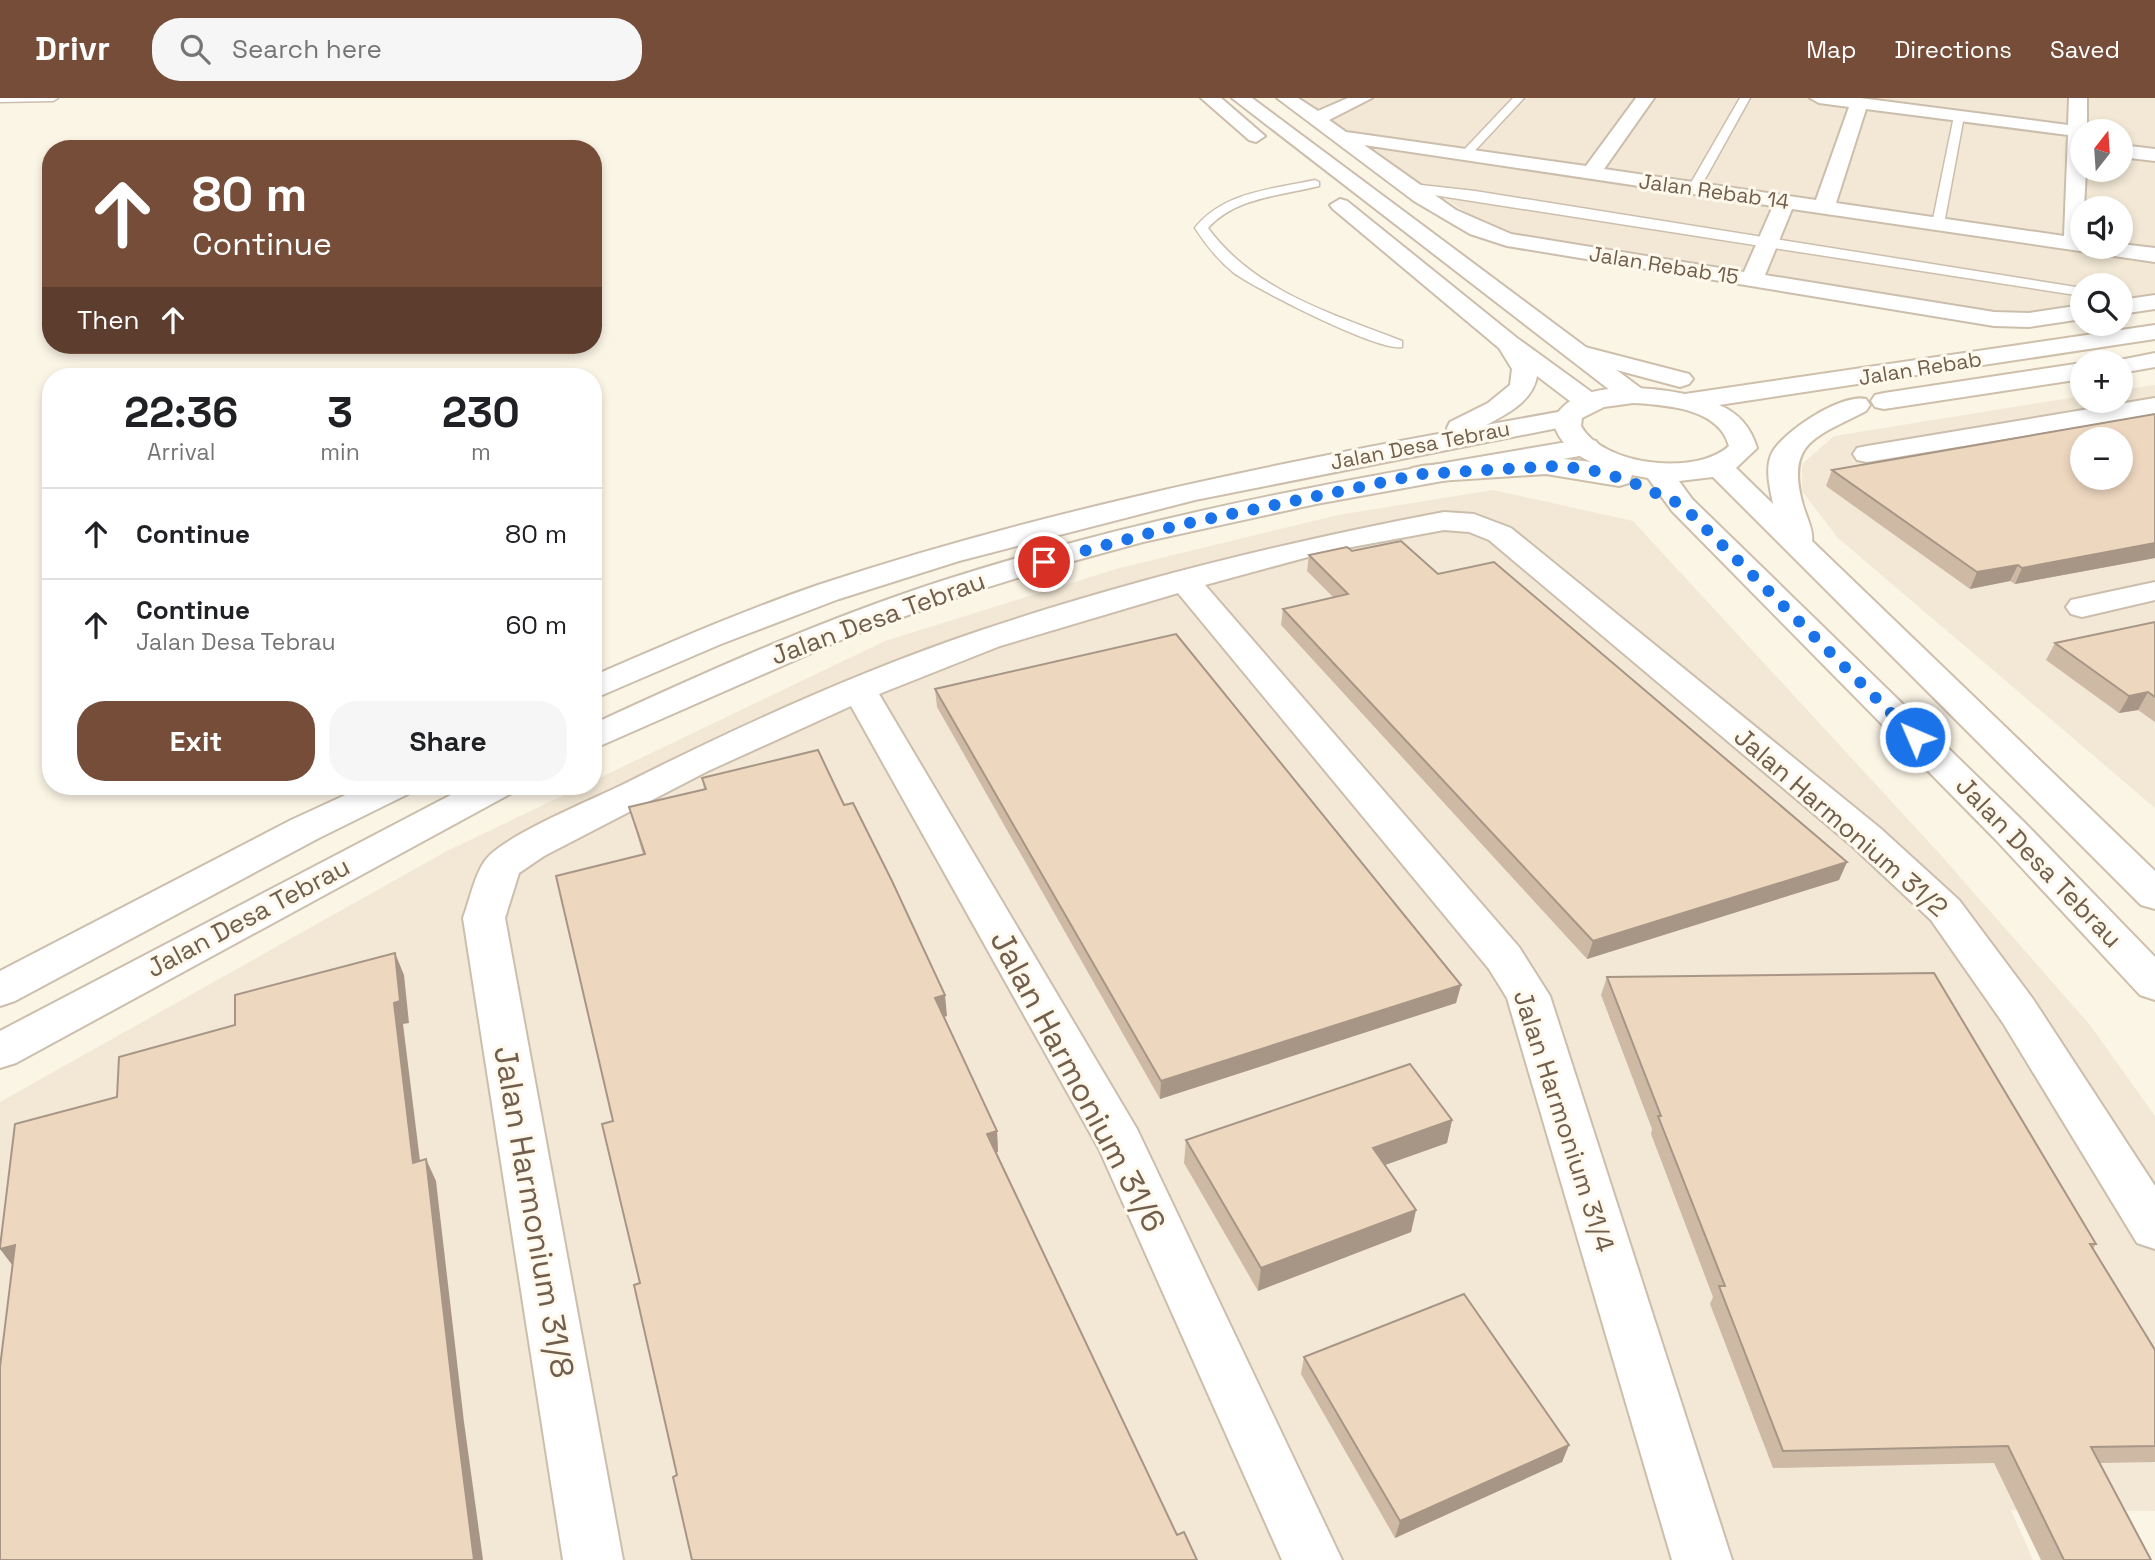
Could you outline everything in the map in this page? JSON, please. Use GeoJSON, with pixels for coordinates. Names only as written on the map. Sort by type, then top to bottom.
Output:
{"type":"FeatureCollection","features":[{"type":"Feature","properties":{"kind":"street"},"geometry":{"type":"LineString","coordinates":[[1210,98],[1273,150]]}},
{"type":"Feature","properties":{"kind":"street"},"geometry":{"type":"LineString","coordinates":[[1241,98],[1633,395],[1686,402],[1744,421],[1739,431],[1743,448],[1731,462],[1719,467],[1680,472],[1657,471],[1617,462],[1586,447],[1569,428],[1578,410],[1508,343],[1294,167]]}},
{"type":"Feature","properties":{"kind":"street","name":"Jalan Rebab 15"},"geometry":{"type":"LineString","coordinates":[[1286,98],[1345,137],[1412,188],[1478,231],[1507,240],[1994,319],[2029,320],[2070,314]]}},
{"type":"Feature","properties":{"kind":"street"},"geometry":{"type":"LineString","coordinates":[[1318,118],[1363,98]]}},
{"type":"Feature","properties":{"kind":"street"},"geometry":{"type":"LineString","coordinates":[[1591,173],[1645,98]]}},
{"type":"Feature","properties":{"kind":"street"},"geometry":{"type":"LineString","coordinates":[[1819,98],[1959,116],[2070,139]]}},
{"type":"Feature","properties":{"kind":"street"},"geometry":{"type":"LineString","coordinates":[[2078,98],[2078,119]]}},
{"type":"Feature","properties":{"kind":"street"},"geometry":{"type":"LineString","coordinates":[[1824,207],[1859,103]]}},
{"type":"Feature","properties":{"kind":"street","name":"Jalan Rebab 14"},"geometry":{"type":"LineString","coordinates":[[1345,137],[2070,243]]}},
{"type":"Feature","properties":{"kind":"street"},"geometry":{"type":"LineString","coordinates":[[2133,152],[2155,155]]}},
{"type":"Feature","properties":{"kind":"street"},"geometry":{"type":"LineString","coordinates":[[1752,280],[1785,201]]}},
{"type":"Feature","properties":{"kind":"street","name":"Jalan Rebab 14"},"geometry":{"type":"LineString","coordinates":[[2133,252],[2155,255]]}},
{"type":"Feature","properties":{"kind":"street"},"geometry":{"type":"LineString","coordinates":[[2133,305],[2152,302]]}},
{"type":"Feature","properties":{"kind":"street","name":"Jalan Rebab"},"geometry":{"type":"LineString","coordinates":[[1686,402],[2155,332]]}},
{"type":"Feature","properties":{"kind":"street"},"geometry":{"type":"LineString","coordinates":[[1419,460],[1522,388],[1525,369],[1508,343]]}},
{"type":"Feature","properties":{"kind":"street"},"geometry":{"type":"LineString","coordinates":[[1577,352],[1685,380],[1739,384],[1829,382]]}},
{"type":"Feature","properties":{"kind":"street"},"geometry":{"type":"LineString","coordinates":[[2133,363],[2155,360]]}},
{"type":"Feature","properties":{"kind":"street"},"geometry":{"type":"LineString","coordinates":[[1795,414],[2070,373]]}},
{"type":"Feature","properties":{"kind":"street","name":"Jalan Desa Tebrau"},"geometry":{"type":"LineString","coordinates":[[602,734],[747,666],[877,614],[1005,573],[1419,460],[1633,395]]}},
{"type":"Feature","properties":{"kind":"street"},"geometry":{"type":"LineString","coordinates":[[1801,544],[1780,480],[1784,458],[1797,439],[1810,429],[1857,405]]}},
{"type":"Feature","properties":{"kind":"street"},"geometry":{"type":"LineString","coordinates":[[1867,454],[2155,406]]}},
{"type":"Feature","properties":{"kind":"street","name":"Jalan Desa Tebrau"},"geometry":{"type":"LineString","coordinates":[[602,685],[754,619],[985,543],[1286,470],[1586,447]]}},
{"type":"Feature","properties":{"kind":"street"},"geometry":{"type":"LineString","coordinates":[[1419,460],[1571,467],[1627,480],[1682,505]]}},
{"type":"Feature","properties":{"kind":"street"},"geometry":{"type":"LineString","coordinates":[[1719,467],[1801,544],[2155,895]]}},
{"type":"Feature","properties":{"kind":"street","name":"Jalan Desa Tebrau"},"geometry":{"type":"LineString","coordinates":[[1657,471],[1682,505],[2010,831],[2155,984]]}},
{"type":"Feature","properties":{"kind":"street","name":"Jalan Harmonium 31/2"},"geometry":{"type":"LineString","coordinates":[[1184,580],[1327,543],[1444,521],[1474,523],[1500,534],[1866,837],[1945,910],[2018,1011],[2155,1228]]}},
{"type":"Feature","properties":{"kind":"street"},"geometry":{"type":"LineString","coordinates":[[859,690],[988,639],[1184,580]]}},
{"type":"Feature","properties":{"kind":"street","name":"Jalan Harmonium 31/4"},"geometry":{"type":"LineString","coordinates":[[1184,580],[1504,958],[1528,996],[1702,1560]]}},
{"type":"Feature","properties":{"kind":"street"},"geometry":{"type":"LineString","coordinates":[[2082,607],[2155,592]]}},
{"type":"Feature","properties":{"kind":"street","name":"Jalan Harmonium 31/8"},"geometry":{"type":"LineString","coordinates":[[593,1560],[484,918],[502,866],[530,846],[695,762],[859,690]]}},
{"type":"Feature","properties":{"kind":"street","name":"Jalan Harmonium 31/6"},"geometry":{"type":"LineString","coordinates":[[859,690],[1120,1143],[1312,1560]]}},
{"type":"Feature","properties":{"kind":"street","name":"Jalan Desa Tebrau"},"geometry":{"type":"LineString","coordinates":[[0,990],[305,829],[376,795]]}},
{"type":"Feature","properties":{"kind":"street","name":"Jalan Desa Tebrau"},"geometry":{"type":"LineString","coordinates":[[0,1051],[480,795]]}},
{"type":"Feature","properties":{"kind":"lane"},"geometry":{"type":"LineString","coordinates":[[0,99],[53,98]]}},
{"type":"Feature","properties":{"kind":"lane"},"geometry":{"type":"LineString","coordinates":[[1465,155],[1519,98]]}},
{"type":"Feature","properties":{"kind":"lane"},"geometry":{"type":"LineString","coordinates":[[1694,188],[1745,98]]}},
{"type":"Feature","properties":{"kind":"lane"},"geometry":{"type":"LineString","coordinates":[[1938,224],[1959,116]]}},
{"type":"Feature","properties":{"kind":"lane"},"geometry":{"type":"LineString","coordinates":[[1315,184],[1234,203],[1212,214],[1201,228],[1206,237],[1249,277],[1277,295],[1397,344]]}},
{"type":"Feature","properties":{"kind":"lane"},"geometry":{"type":"LineString","coordinates":[[1412,188],[1475,195],[1769,240],[2070,290]]}},
{"type":"Feature","properties":{"kind":"lane"},"geometry":{"type":"LineString","coordinates":[[2133,300],[2152,302]]}},
{"type":"Feature","properties":{"kind":"shaded area"},"geometry":{"type":"Polygon","coordinates":[[[1294,98],[2155,98],[2155,297],[2133,300],[2133,273],[2070,273],[2070,309],[2016,316],[1495,232],[1294,98]]]}},
{"type":"Feature","properties":{"kind":"shaded area"},"geometry":{"type":"Polygon","coordinates":[[[2155,385],[2155,808],[1838,538],[1802,491],[1802,464],[1834,436],[2070,398],[2070,413],[2133,413],[2133,388],[2155,385]]]}},
{"type":"Feature","properties":{"kind":"shaded area"},"geometry":{"type":"Polygon","coordinates":[[[1493,490],[1633,521],[1938,852],[2090,1025],[2155,1116],[2155,1511],[2011,1510],[2033,1560],[0,1560],[0,1102],[447,851],[564,795],[602,795],[602,777],[885,641],[1116,569],[1338,515],[1493,490]]]}},
{"type":"Feature","properties":{"kind":"building"},"geometry":{"type":"Polygon","coordinates":[[[2155,414],[2155,543],[2022,568],[2018,565],[1977,572],[1832,470],[2070,429],[2070,490],[2133,490],[2133,427],[2080,427],[2155,414]]]}},
{"type":"Feature","properties":{"kind":"building"},"geometry":{"type":"Polygon","coordinates":[[[1401,541],[1438,574],[1494,562],[1847,862],[1593,941],[1283,609],[1348,594],[1309,555],[1347,547],[1352,551],[1401,541]]]}},
{"type":"Feature","properties":{"kind":"building"},"geometry":{"type":"Polygon","coordinates":[[[2155,622],[2155,697],[2148,692],[2129,696],[2055,643],[2155,622]]]}},
{"type":"Feature","properties":{"kind":"building"},"geometry":{"type":"Polygon","coordinates":[[[1176,634],[1461,985],[1161,1081],[935,689],[1176,634]]]}},
{"type":"Feature","properties":{"kind":"building"},"geometry":{"type":"Polygon","coordinates":[[[818,750],[844,805],[853,803],[892,881],[945,995],[935,998],[997,1131],[987,1134],[1177,1535],[1184,1532],[1197,1560],[692,1560],[673,1477],[677,1475],[634,1285],[640,1283],[602,1124],[613,1121],[556,876],[645,854],[629,807],[706,789],[702,778],[818,750]]]}},
{"type":"Feature","properties":{"kind":"building"},"geometry":{"type":"Polygon","coordinates":[[[395,953],[400,1001],[394,1003],[413,1163],[426,1159],[474,1560],[0,1560],[0,1367],[15,1245],[0,1247],[15,1124],[117,1097],[119,1057],[235,1025],[235,995],[395,953]]]}},
{"type":"Feature","properties":{"kind":"building"},"geometry":{"type":"Polygon","coordinates":[[[1934,973],[2096,1244],[2090,1244],[2155,1350],[2155,1446],[2091,1447],[2151,1560],[2064,1560],[2008,1446],[1783,1451],[1719,1286],[1725,1286],[1607,977],[1934,973]]]}},
{"type":"Feature","properties":{"kind":"building"},"geometry":{"type":"Polygon","coordinates":[[[1410,1064],[1452,1120],[1373,1148],[1416,1210],[1261,1268],[1186,1140],[1410,1064]]]}},
{"type":"Feature","properties":{"kind":"building"},"geometry":{"type":"Polygon","coordinates":[[[1464,1294],[1569,1445],[1400,1521],[1304,1357],[1464,1294]]]}},
{"type":"Feature","properties":{"kind":"route"},"geometry":{"type":"LineString","coordinates":[[1044,562],[1179,525],[1422,474],[1555,466],[1588,469],[1627,480],[1682,505],[1915,737]]}}]}
